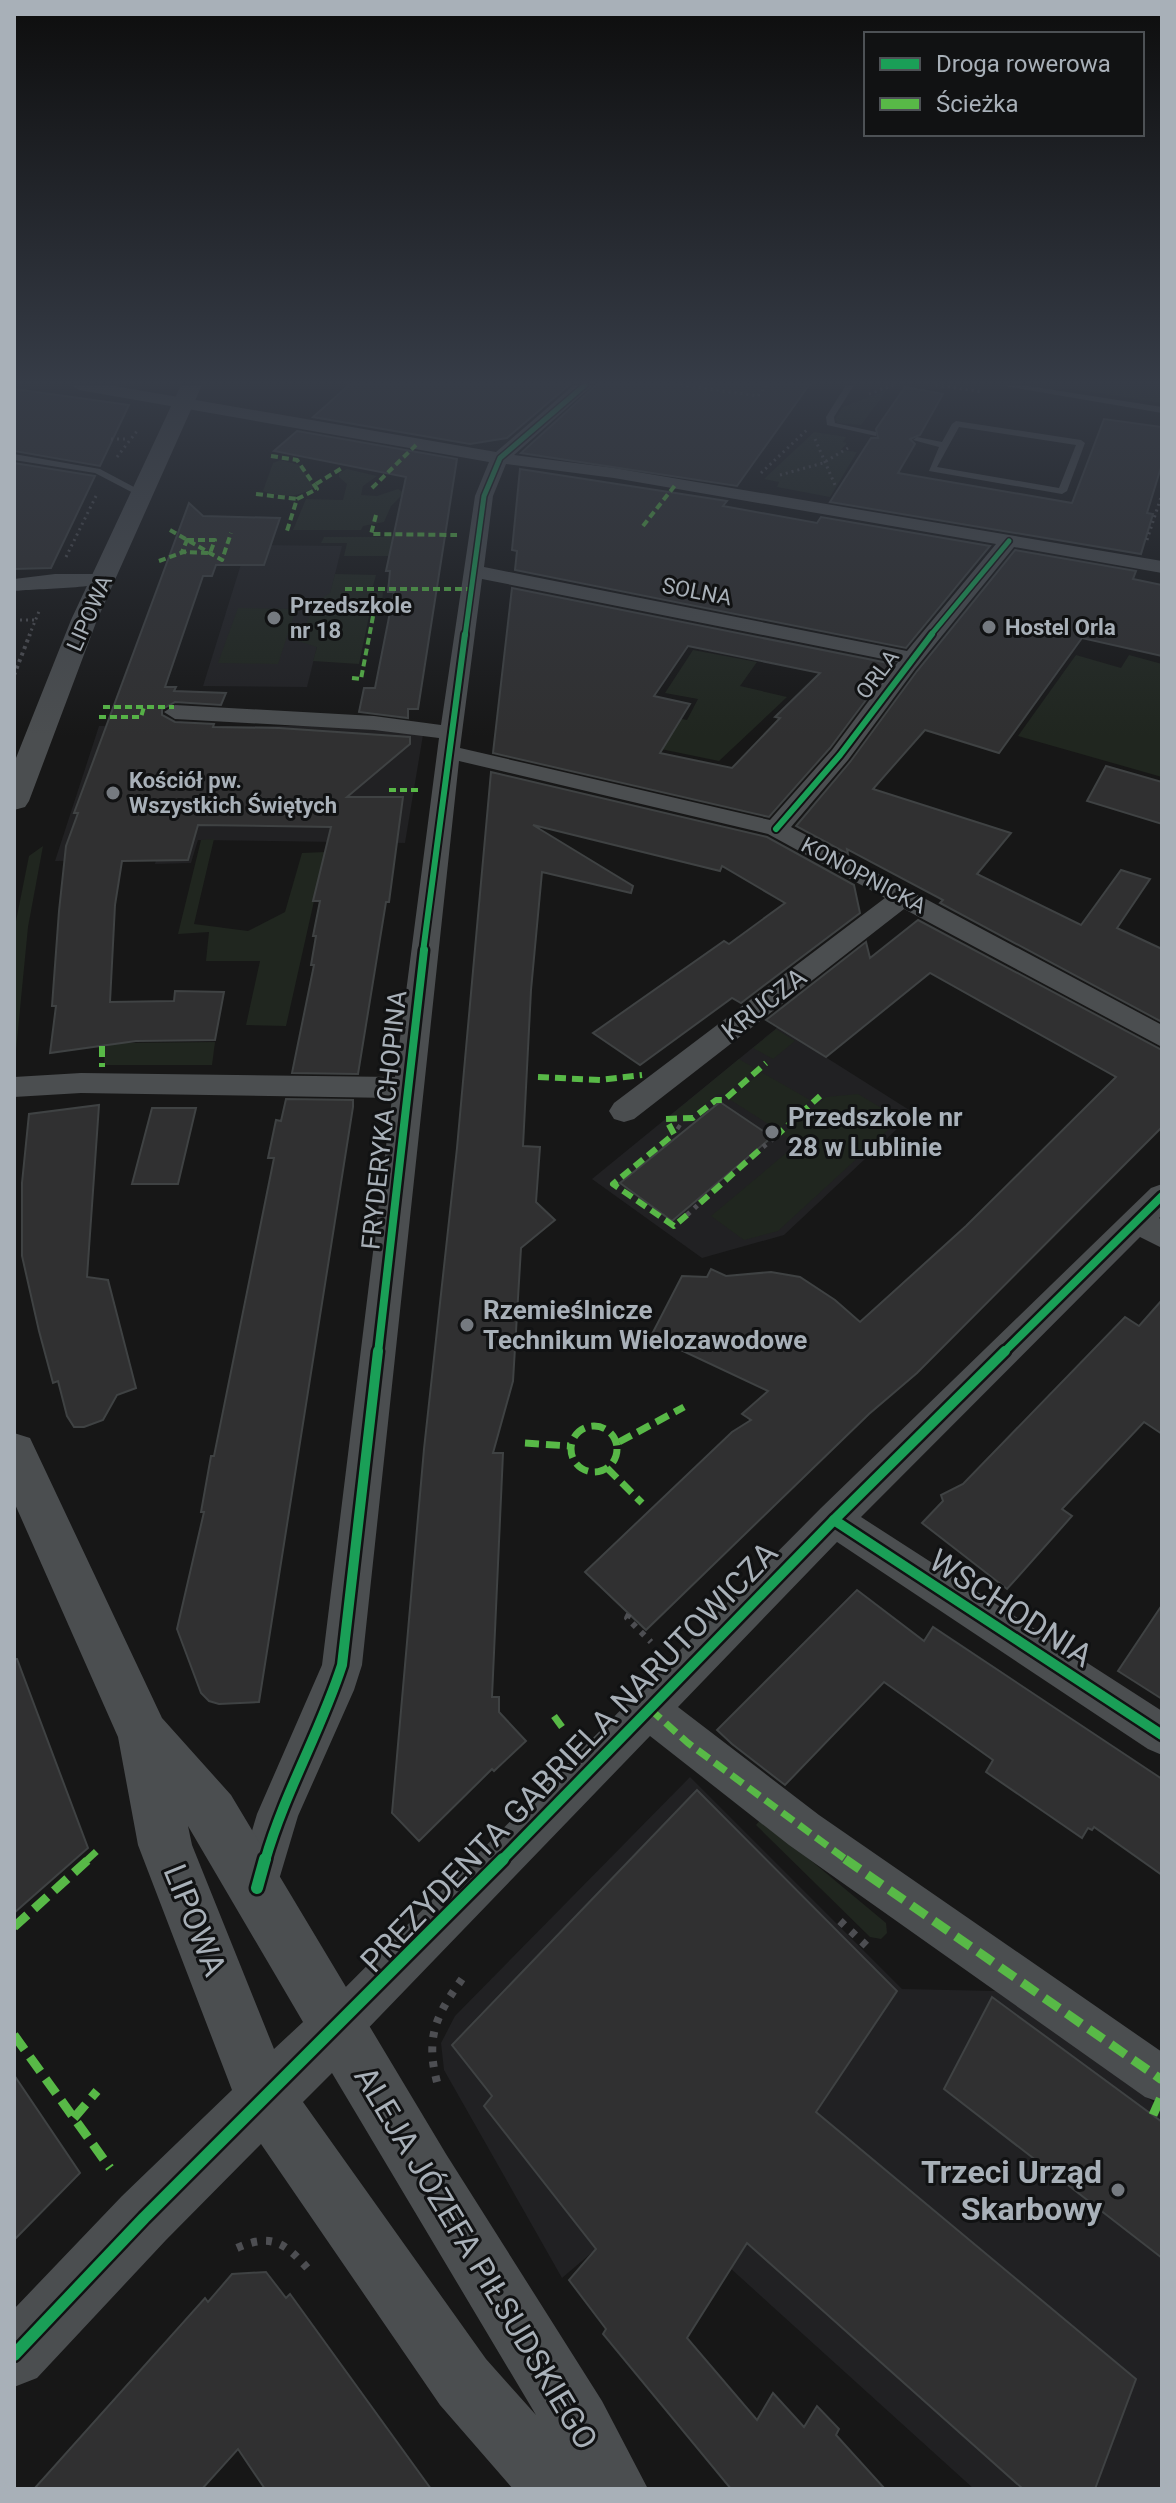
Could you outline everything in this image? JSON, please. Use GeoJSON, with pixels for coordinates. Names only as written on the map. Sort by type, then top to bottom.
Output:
{"type":"FeatureCollection","features":[{"type":"Feature","properties":{"kind":"street","name":"LIPOWA"},"geometry":{"type":"LineString","coordinates":[[14,801],[44,717],[141,502]]}},
{"type":"Feature","properties":{"kind":"street","name":"FRYDERYKA CHOPINA"},"geometry":{"type":"LineString","coordinates":[[257,1888],[278,1814],[334,1690],[342,1665],[407,1088],[483,502]]}},
{"type":"Feature","properties":{"kind":"street"},"geometry":{"type":"LineString","coordinates":[[781,502],[1162,567]]}},
{"type":"Feature","properties":{"kind":"street","name":"ORLA"},"geometry":{"type":"LineString","coordinates":[[776,829],[840,755],[912,658],[1009,541]]}},
{"type":"Feature","properties":{"kind":"street","name":"SOLNA"},"geometry":{"type":"LineString","coordinates":[[472,571],[912,658]]}},
{"type":"Feature","properties":{"kind":"street"},"geometry":{"type":"LineString","coordinates":[[14,585],[99,589]]}},
{"type":"Feature","properties":{"kind":"street"},"geometry":{"type":"LineString","coordinates":[[14,595],[50,589]]}},
{"type":"Feature","properties":{"kind":"street","name":"KONOPNICKA"},"geometry":{"type":"LineString","coordinates":[[175,712],[374,723],[776,829],[1162,1037]]}},
{"type":"Feature","properties":{"kind":"street","name":"KRUCZA"},"geometry":{"type":"LineString","coordinates":[[624,1111],[904,896]]}},
{"type":"Feature","properties":{"kind":"street"},"geometry":{"type":"LineString","coordinates":[[14,1087],[81,1083],[407,1088]]}},
{"type":"Feature","properties":{"kind":"street","name":"PREZYDENTA GABRIELA NARUTOWICZA"},"geometry":{"type":"LineString","coordinates":[[14,2355],[144,2218],[337,2028],[834,1520],[1154,1217]]}},
{"type":"Feature","properties":{"kind":"street","name":"LIPOWA"},"geometry":{"type":"LineString","coordinates":[[14,1452],[143,1735],[165,1845],[265,2099]]}},
{"type":"Feature","properties":{"kind":"street","name":"WSCHODNIA"},"geometry":{"type":"LineString","coordinates":[[834,1520],[1162,1735]]}},
{"type":"Feature","properties":{"kind":"street"},"geometry":{"type":"LineString","coordinates":[[650,1709],[688,1743],[804,1830],[1162,2080]]}},
{"type":"Feature","properties":{"kind":"street","name":"LIPOWA"},"geometry":{"type":"LineString","coordinates":[[143,1735],[212,1814],[337,2028]]}},
{"type":"Feature","properties":{"kind":"street","name":"ALEJA JÓZEFA PIŁSUDSKIEGO"},"geometry":{"type":"LineString","coordinates":[[337,2028],[579,2424],[614,2489]]}},
{"type":"Feature","properties":{"kind":"street","name":"ALEJA JÓZEFA PIŁSUDSKIEGO"},"geometry":{"type":"LineString","coordinates":[[265,2099],[463,2382],[557,2489]]}},
{"type":"Feature","properties":{"kind":"path"},"geometry":{"type":"LineString","coordinates":[[1146,544],[1160,502]]}},
{"type":"Feature","properties":{"kind":"path"},"geometry":{"type":"LineString","coordinates":[[15,671],[35,620],[93,503],[84,503]]}},
{"type":"Feature","properties":{"kind":"path"},"geometry":{"type":"LineString","coordinates":[[1154,519],[1162,520]]}},
{"type":"Feature","properties":{"kind":"path"},"geometry":{"type":"LineString","coordinates":[[14,620],[35,620]]}},
{"type":"Feature","properties":{"kind":"path"},"geometry":{"type":"LineString","coordinates":[[677,1126],[685,1131]]}},
{"type":"Feature","properties":{"kind":"path"},"geometry":{"type":"LineString","coordinates":[[763,1147],[775,1137]]}},
{"type":"Feature","properties":{"kind":"path"},"geometry":{"type":"LineString","coordinates":[[687,1215],[700,1203]]}},
{"type":"Feature","properties":{"kind":"path"},"geometry":{"type":"LineString","coordinates":[[629,1614],[627,1618],[651,1642]]}},
{"type":"Feature","properties":{"kind":"path"},"geometry":{"type":"LineString","coordinates":[[840,1921],[871,1950]]}},
{"type":"Feature","properties":{"kind":"path"},"geometry":{"type":"LineString","coordinates":[[437,2082],[429,2059],[431,2033],[444,2004],[467,1972]]}},
{"type":"Feature","properties":{"kind":"path"},"geometry":{"type":"LineString","coordinates":[[237,2248],[253,2240],[279,2241],[310,2271]]}},
{"type":"Feature","properties":{"kind":"shaded area"},"geometry":{"type":"Polygon","coordinates":[[[305,502],[395,502],[384,522],[363,526],[361,530],[293,530],[305,502]]]}},
{"type":"Feature","properties":{"kind":"shaded area"},"geometry":{"type":"Polygon","coordinates":[[[324,537],[398,537],[394,556],[344,556],[347,543],[321,543],[324,537]]]}},
{"type":"Feature","properties":{"kind":"shaded area","name":"Przedszkole nr 18"},"geometry":{"type":"Polygon","coordinates":[[[247,545],[342,546],[307,687],[203,686],[247,545]]]}},
{"type":"Feature","properties":{"kind":"shaded area"},"geometry":{"type":"Polygon","coordinates":[[[335,574],[376,575],[373,586],[367,587],[371,592],[383,592],[382,603],[372,602],[359,664],[313,661],[317,647],[298,641],[317,601],[330,593],[335,574]]]}},
{"type":"Feature","properties":{"kind":"shaded area"},"geometry":{"type":"Polygon","coordinates":[[[238,608],[296,609],[278,664],[218,663],[238,608]]]}},
{"type":"Feature","properties":{"kind":"shaded area"},"geometry":{"type":"Polygon","coordinates":[[[693,650],[757,662],[740,686],[787,697],[719,761],[554,727],[586,700],[687,720],[698,699],[665,693],[693,650]]]}},
{"type":"Feature","properties":{"kind":"shaded area"},"geometry":{"type":"Polygon","coordinates":[[[1076,655],[1121,668],[1129,655],[1162,664],[1162,777],[1018,736],[1076,655]]]}},
{"type":"Feature","properties":{"kind":"shaded area"},"geometry":{"type":"Polygon","coordinates":[[[99,726],[343,726],[423,735],[405,843],[198,840],[191,863],[155,864],[156,860],[55,861],[99,726]]]}},
{"type":"Feature","properties":{"kind":"shaded area"},"geometry":{"type":"Polygon","coordinates":[[[214,839],[194,924],[248,931],[285,912],[302,853],[325,852],[286,1026],[246,1025],[260,961],[206,961],[209,932],[178,934],[201,840],[214,839]]]}},
{"type":"Feature","properties":{"kind":"shaded area"},"geometry":{"type":"Polygon","coordinates":[[[43,846],[28,927],[14,1071],[14,931],[29,856],[43,846]]]}},
{"type":"Feature","properties":{"kind":"shaded area","name":"Przedszkole nr 28 w Lublinie"},"geometry":{"type":"Polygon","coordinates":[[[778,1027],[914,1113],[784,1235],[702,1258],[592,1179],[778,1027]]]}},
{"type":"Feature","properties":{"kind":"shaded area"},"geometry":{"type":"Polygon","coordinates":[[[776,1029],[795,1041],[773,1059],[753,1048],[776,1029]]]}},
{"type":"Feature","properties":{"kind":"shaded area"},"geometry":{"type":"Polygon","coordinates":[[[215,1042],[212,1065],[104,1065],[105,1047],[113,1043],[215,1042]]]}},
{"type":"Feature","properties":{"kind":"shaded area"},"geometry":{"type":"Polygon","coordinates":[[[739,1059],[756,1069],[725,1094],[717,1094],[691,1115],[671,1115],[739,1059]]]}},
{"type":"Feature","properties":{"kind":"shaded area"},"geometry":{"type":"Polygon","coordinates":[[[761,1072],[810,1100],[778,1130],[729,1099],[761,1072]]]}},
{"type":"Feature","properties":{"kind":"shaded area"},"geometry":{"type":"Polygon","coordinates":[[[858,1094],[900,1119],[778,1231],[744,1240],[711,1216],[797,1144],[782,1134],[826,1097],[858,1094]]]}},
{"type":"Feature","properties":{"kind":"shaded area"},"geometry":{"type":"Polygon","coordinates":[[[690,1777],[902,1989],[996,1991],[1162,2108],[1162,2489],[974,2489],[644,2190],[596,2249],[562,2278],[444,2070],[441,2043],[455,2016],[690,1777]]]}},
{"type":"Feature","properties":{"kind":"shaded area"},"geometry":{"type":"Polygon","coordinates":[[[761,1819],[886,1923],[887,1933],[881,1939],[870,1937],[756,1825],[761,1819]]]}},
{"type":"Feature","properties":{"kind":"building"},"geometry":{"type":"Polygon","coordinates":[[[14,502],[83,502],[51,568],[14,569],[14,502]]]}},
{"type":"Feature","properties":{"kind":"building"},"geometry":{"type":"Polygon","coordinates":[[[401,502],[450,502],[418,709],[408,709],[408,718],[359,712],[364,688],[375,688],[394,592],[388,592],[390,571],[386,571],[401,502]]]}},
{"type":"Feature","properties":{"kind":"building"},"geometry":{"type":"Polygon","coordinates":[[[517,502],[726,502],[723,506],[817,523],[821,517],[990,546],[906,648],[515,570],[517,551],[512,550],[517,502]]]}},
{"type":"Feature","properties":{"kind":"building"},"geometry":{"type":"Polygon","coordinates":[[[830,502],[1150,502],[1147,513],[1153,514],[1141,554],[830,502]]]}},
{"type":"Feature","properties":{"kind":"building"},"geometry":{"type":"Polygon","coordinates":[[[189,503],[203,516],[280,518],[264,565],[216,565],[212,576],[203,576],[165,687],[176,687],[174,691],[226,693],[221,705],[175,702],[162,709],[162,715],[175,722],[214,724],[213,727],[410,737],[410,744],[347,797],[403,797],[389,902],[386,902],[358,1074],[292,1073],[314,965],[311,965],[316,936],[313,936],[320,901],[313,901],[331,827],[198,825],[188,860],[122,861],[115,905],[110,1002],[174,1001],[175,991],[224,992],[215,1040],[136,1041],[50,1053],[56,1006],[52,1006],[59,911],[66,846],[78,813],[74,813],[189,503]]]}},
{"type":"Feature","properties":{"kind":"building"},"geometry":{"type":"Polygon","coordinates":[[[1015,550],[1136,571],[1133,579],[1162,585],[1162,656],[1082,638],[999,753],[925,730],[873,789],[1011,833],[977,874],[1081,925],[1121,870],[1150,879],[1117,928],[1162,949],[1162,1022],[940,903],[943,900],[796,826],[850,762],[917,671],[1015,550]]]}},
{"type":"Feature","properties":{"kind":"building"},"geometry":{"type":"Polygon","coordinates":[[[512,588],[893,664],[830,748],[769,817],[493,753],[512,588]],[[688,646],[654,696],[690,704],[660,753],[732,768],[780,718],[775,717],[820,673],[688,646]]]}},
{"type":"Feature","properties":{"kind":"building"},"geometry":{"type":"Polygon","coordinates":[[[1106,766],[1162,782],[1162,824],[1087,801],[1106,766]]]}},
{"type":"Feature","properties":{"kind":"building"},"geometry":{"type":"Polygon","coordinates":[[[491,772],[767,837],[854,885],[860,913],[741,1003],[732,998],[640,1065],[593,1033],[724,941],[729,944],[785,903],[722,866],[720,871],[533,825],[633,886],[631,893],[542,872],[531,990],[523,1146],[540,1147],[536,1202],[555,1220],[521,1248],[513,1381],[493,1453],[503,1453],[492,1697],[499,1697],[499,1712],[526,1741],[494,1771],[492,1769],[419,1841],[392,1813],[424,1449],[457,1148],[491,772]]]}},
{"type":"Feature","properties":{"kind":"building"},"geometry":{"type":"Polygon","coordinates":[[[918,920],[1162,1050],[1162,1127],[917,1373],[869,1414],[646,1630],[585,1572],[732,1432],[751,1420],[742,1414],[768,1391],[651,1336],[682,1276],[707,1277],[711,1269],[726,1276],[771,1272],[800,1277],[835,1300],[860,1322],[966,1226],[1116,1077],[930,973],[826,1057],[766,1020],[866,942],[870,958],[918,920]]]}},
{"type":"Feature","properties":{"kind":"building"},"geometry":{"type":"Polygon","coordinates":[[[286,1099],[353,1100],[353,1107],[259,1702],[219,1704],[209,1701],[201,1693],[177,1629],[204,1512],[201,1512],[211,1456],[214,1456],[274,1158],[268,1158],[276,1120],[281,1121],[286,1099]]]}},
{"type":"Feature","properties":{"kind":"building"},"geometry":{"type":"Polygon","coordinates":[[[720,1102],[772,1137],[672,1221],[620,1183],[720,1102]]]}},
{"type":"Feature","properties":{"kind":"building"},"geometry":{"type":"Polygon","coordinates":[[[99,1105],[87,1277],[108,1280],[136,1388],[117,1395],[103,1420],[74,1427],[67,1416],[58,1381],[53,1383],[22,1256],[22,1183],[29,1114],[99,1105]]]}},
{"type":"Feature","properties":{"kind":"building"},"geometry":{"type":"Polygon","coordinates":[[[152,1108],[196,1108],[178,1184],[132,1184],[152,1108]]]}},
{"type":"Feature","properties":{"kind":"building"},"geometry":{"type":"Polygon","coordinates":[[[1162,1300],[1162,1434],[1144,1422],[1062,1509],[1072,1516],[1007,1589],[922,1523],[943,1501],[941,1495],[963,1484],[1125,1317],[1139,1326],[1162,1300]]]}},
{"type":"Feature","properties":{"kind":"building"},"geometry":{"type":"Polygon","coordinates":[[[857,1590],[924,1641],[933,1627],[1162,1779],[1162,1875],[1094,1827],[1092,1830],[1088,1828],[1082,1838],[986,1772],[993,1760],[884,1682],[785,1785],[717,1730],[857,1590]]]}},
{"type":"Feature","properties":{"kind":"building"},"geometry":{"type":"Polygon","coordinates":[[[1162,1605],[1162,1699],[1118,1671],[1162,1605]]]}},
{"type":"Feature","properties":{"kind":"building"},"geometry":{"type":"Polygon","coordinates":[[[14,1659],[17,1659],[88,1848],[14,1913],[14,1659]]]}},
{"type":"Feature","properties":{"kind":"building"},"geometry":{"type":"Polygon","coordinates":[[[697,1790],[897,1991],[816,2112],[1136,2379],[1095,2489],[1023,2489],[747,2243],[687,2338],[757,2420],[773,2393],[804,2427],[817,2406],[839,2429],[836,2435],[885,2489],[731,2489],[603,2334],[606,2329],[569,2280],[596,2249],[484,2106],[492,2096],[452,2045],[697,1790]]]}},
{"type":"Feature","properties":{"kind":"building","name":"Trzeci Urząd Skarbowy"},"geometry":{"type":"Polygon","coordinates":[[[992,1997],[1162,2122],[1162,2258],[944,2089],[992,1997]]]}},
{"type":"Feature","properties":{"kind":"building"},"geometry":{"type":"Polygon","coordinates":[[[14,2075],[80,2173],[14,2240],[14,2075]]]}},
{"type":"Feature","properties":{"kind":"building"},"geometry":{"type":"Polygon","coordinates":[[[266,2272],[286,2298],[290,2294],[431,2489],[265,2489],[238,2449],[202,2489],[34,2489],[205,2298],[208,2302],[232,2274],[266,2272]]]}},
{"type":"Feature","properties":{"kind":"marked path"},"geometry":{"type":"LineString","coordinates":[[286,534],[296,502]]}},
{"type":"Feature","properties":{"kind":"marked path"},"geometry":{"type":"LineString","coordinates":[[643,526],[662,502]]}},
{"type":"Feature","properties":{"kind":"marked path"},"geometry":{"type":"LineString","coordinates":[[376,515],[371,534],[457,535]]}},
{"type":"Feature","properties":{"kind":"marked path"},"geometry":{"type":"LineString","coordinates":[[170,530],[222,560],[231,533]]}},
{"type":"Feature","properties":{"kind":"marked path"},"geometry":{"type":"LineString","coordinates":[[187,540],[215,540],[210,553],[182,552],[187,540]]}},
{"type":"Feature","properties":{"kind":"marked path"},"geometry":{"type":"LineString","coordinates":[[159,561],[189,550]]}},
{"type":"Feature","properties":{"kind":"marked path"},"geometry":{"type":"LineString","coordinates":[[345,589],[470,589]]}},
{"type":"Feature","properties":{"kind":"marked path"},"geometry":{"type":"LineString","coordinates":[[352,678],[361,679],[375,606]]}},
{"type":"Feature","properties":{"kind":"marked path"},"geometry":{"type":"LineString","coordinates":[[103,707],[174,707]]}},
{"type":"Feature","properties":{"kind":"marked path"},"geometry":{"type":"LineString","coordinates":[[99,717],[141,717],[144,707]]}},
{"type":"Feature","properties":{"kind":"marked path"},"geometry":{"type":"LineString","coordinates":[[389,790],[421,790]]}},
{"type":"Feature","properties":{"kind":"marked path"},"geometry":{"type":"LineString","coordinates":[[102,1046],[102,1067]]}},
{"type":"Feature","properties":{"kind":"marked path"},"geometry":{"type":"LineString","coordinates":[[687,1215],[674,1226],[613,1184],[674,1134],[666,1119],[693,1118],[716,1100],[724,1100],[766,1063]]}},
{"type":"Feature","properties":{"kind":"marked path"},"geometry":{"type":"LineString","coordinates":[[538,1077],[600,1080],[642,1075]]}},
{"type":"Feature","properties":{"kind":"marked path"},"geometry":{"type":"LineString","coordinates":[[775,1137],[820,1096]]}},
{"type":"Feature","properties":{"kind":"marked path"},"geometry":{"type":"LineString","coordinates":[[700,1203],[763,1147]]}},
{"type":"Feature","properties":{"kind":"marked path"},"geometry":{"type":"LineString","coordinates":[[619,1442],[684,1407]]}},
{"type":"Feature","properties":{"kind":"marked path"},"geometry":{"type":"LineString","coordinates":[[594,1426],[611,1432],[617,1449],[611,1466],[594,1472],[577,1466],[571,1449],[577,1432],[594,1426]]}},
{"type":"Feature","properties":{"kind":"marked path"},"geometry":{"type":"LineString","coordinates":[[525,1443],[569,1446]]}},
{"type":"Feature","properties":{"kind":"marked path"},"geometry":{"type":"LineString","coordinates":[[607,1468],[642,1503]]}},
{"type":"Feature","properties":{"kind":"marked path"},"geometry":{"type":"LineString","coordinates":[[650,1709],[688,1743],[804,1830],[1162,2080]]}},
{"type":"Feature","properties":{"kind":"marked path"},"geometry":{"type":"LineString","coordinates":[[554,1716],[562,1727]]}},
{"type":"Feature","properties":{"kind":"marked path"},"geometry":{"type":"LineString","coordinates":[[14,1927],[98,1850]]}},
{"type":"Feature","properties":{"kind":"marked path"},"geometry":{"type":"LineString","coordinates":[[14,2035],[110,2168]]}},
{"type":"Feature","properties":{"kind":"marked path"},"geometry":{"type":"LineString","coordinates":[[74,2118],[97,2091]]}},
{"type":"Feature","properties":{"kind":"marked path"},"geometry":{"type":"LineString","coordinates":[[1153,2115],[1162,2095]]}},
{"type":"Feature","properties":{"kind":"cycle path"},"geometry":{"type":"LineString","coordinates":[[257,1888],[278,1814],[334,1690],[342,1665],[436,841],[483,502]]}},
{"type":"Feature","properties":{"kind":"cycle path"},"geometry":{"type":"LineString","coordinates":[[776,829],[840,755],[907,664],[1009,541]]}},
{"type":"Feature","properties":{"kind":"cycle path"},"geometry":{"type":"LineString","coordinates":[[14,2355],[144,2218],[337,2028],[834,1520],[1162,1196]]}},
{"type":"Feature","properties":{"kind":"cycle path"},"geometry":{"type":"LineString","coordinates":[[834,1520],[1162,1735]]}},
{"type":"Feature","properties":{"kind":"place","name":"Przedszkole nr 18"},"geometry":{"type":"Point","coordinates":[274,618]}},
{"type":"Feature","properties":{"kind":"place","name":"Hostel Orla"},"geometry":{"type":"Point","coordinates":[989,627]}},
{"type":"Feature","properties":{"kind":"place","name":"Kościół pw. Wszystkich Świętych"},"geometry":{"type":"Point","coordinates":[113,793]}},
{"type":"Feature","properties":{"kind":"place","name":"Przedszkole nr 28 w Lublinie"},"geometry":{"type":"Point","coordinates":[772,1132]}},
{"type":"Feature","properties":{"kind":"place","name":"Rzemieślnicze Technikum Wielozawodowe"},"geometry":{"type":"Point","coordinates":[467,1325]}},
{"type":"Feature","properties":{"kind":"place","name":"Trzeci Urząd Skarbowy"},"geometry":{"type":"Point","coordinates":[1118,2190]}}]}
